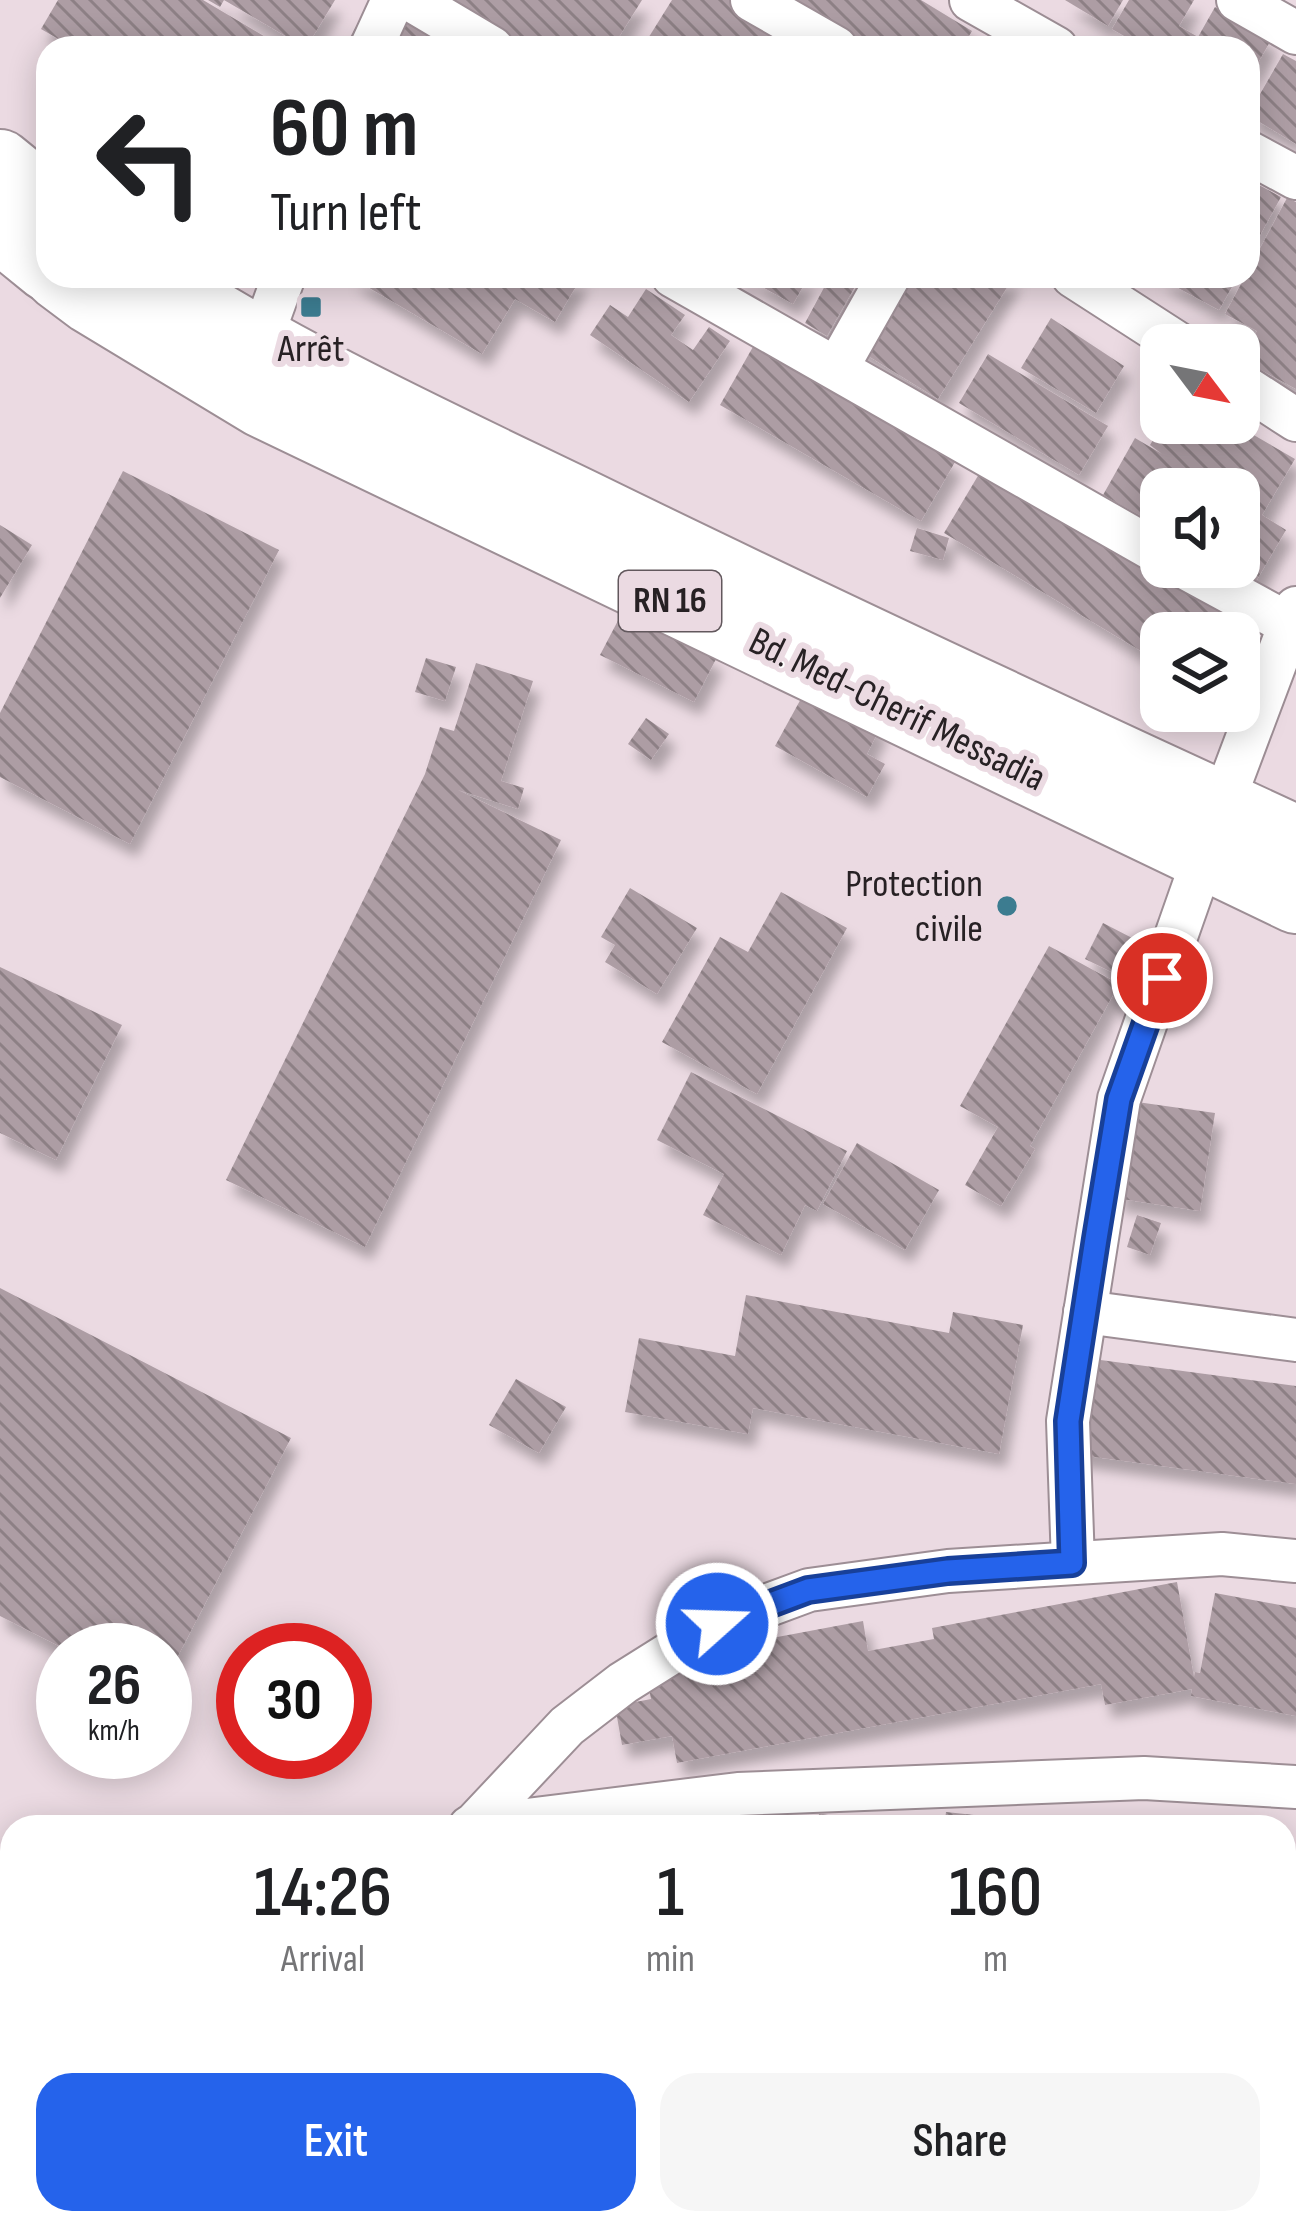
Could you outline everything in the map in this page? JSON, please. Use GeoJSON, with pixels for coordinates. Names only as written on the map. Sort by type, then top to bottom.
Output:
{"type":"FeatureCollection","features":[{"type":"Feature","properties":{"kind":"highway"},"geometry":{"type":"LineString","coordinates":[[0,163],[36,192]]}},
{"type":"Feature","properties":{"kind":"highway"},"geometry":{"type":"LineString","coordinates":[[0,229],[36,258]]}},
{"type":"Feature","properties":{"kind":"highway","name":"Bd. Med-Cherif Messadia"},"geometry":{"type":"LineString","coordinates":[[74,288],[262,404],[1213,831],[1296,839]]}},
{"type":"Feature","properties":{"kind":"highway","name":"Bd. Med-Cherif Messadia"},"geometry":{"type":"LineString","coordinates":[[172,288],[260,342],[700,560],[1213,831],[1296,899]]}},
{"type":"Feature","properties":{"kind":"street"},"geometry":{"type":"LineString","coordinates":[[376,36],[393,0]]}},
{"type":"Feature","properties":{"kind":"street"},"geometry":{"type":"LineString","coordinates":[[411,0],[472,36]]}},
{"type":"Feature","properties":{"kind":"street"},"geometry":{"type":"LineString","coordinates":[[752,0],[815,36]]}},
{"type":"Feature","properties":{"kind":"street"},"geometry":{"type":"LineString","coordinates":[[971,0],[1034,32]]}},
{"type":"Feature","properties":{"kind":"street"},"geometry":{"type":"LineString","coordinates":[[1238,0],[1296,33]]}},
{"type":"Feature","properties":{"kind":"street"},"geometry":{"type":"LineString","coordinates":[[1260,158],[1296,178]]}},
{"type":"Feature","properties":{"kind":"street"},"geometry":{"type":"LineString","coordinates":[[260,342],[280,288]]}},
{"type":"Feature","properties":{"kind":"street"},"geometry":{"type":"LineString","coordinates":[[694,288],[1140,542]]}},
{"type":"Feature","properties":{"kind":"street"},"geometry":{"type":"LineString","coordinates":[[837,368],[879,288]]}},
{"type":"Feature","properties":{"kind":"street"},"geometry":{"type":"LineString","coordinates":[[1092,288],[1147,324]]}},
{"type":"Feature","properties":{"kind":"street"},"geometry":{"type":"LineString","coordinates":[[1260,397],[1296,420]]}},
{"type":"Feature","properties":{"kind":"street"},"geometry":{"type":"LineString","coordinates":[[1072,1563],[1068,1421],[1119,1099],[1293,621],[1226,588]]}},
{"type":"Feature","properties":{"kind":"street"},"geometry":{"type":"LineString","coordinates":[[1085,1312],[1296,1340]]}},
{"type":"Feature","properties":{"kind":"street"},"geometry":{"type":"LineString","coordinates":[[483,1815],[567,1726],[622,1684],[717,1624],[808,1590],[948,1571],[1222,1554],[1296,1561]]}},
{"type":"Feature","properties":{"kind":"street"},"geometry":{"type":"LineString","coordinates":[[569,1815],[738,1794],[1144,1778],[1296,1786]]}},
{"type":"Feature","properties":{"kind":"building"},"geometry":{"type":"Polygon","coordinates":[[[58,0],[203,0],[264,36],[53,36],[41,29],[58,0]]]}},
{"type":"Feature","properties":{"kind":"building"},"geometry":{"type":"Polygon","coordinates":[[[224,0],[335,0],[313,36],[286,36],[224,0]]]}},
{"type":"Feature","properties":{"kind":"building"},"geometry":{"type":"Polygon","coordinates":[[[371,0],[446,36],[351,36],[371,0]]]}},
{"type":"Feature","properties":{"kind":"building"},"geometry":{"type":"Polygon","coordinates":[[[444,0],[642,0],[620,36],[502,36],[444,0]]]}},
{"type":"Feature","properties":{"kind":"building"},"geometry":{"type":"Polygon","coordinates":[[[672,0],[748,0],[789,36],[650,36],[672,0]]]}},
{"type":"Feature","properties":{"kind":"building"},"geometry":{"type":"Polygon","coordinates":[[[789,0],[921,0],[972,31],[969,36],[849,36],[789,0]]]}},
{"type":"Feature","properties":{"kind":"building"},"geometry":{"type":"Polygon","coordinates":[[[1065,0],[1123,0],[1108,26],[1065,0]]]}},
{"type":"Feature","properties":{"kind":"building"},"geometry":{"type":"Polygon","coordinates":[[[1129,0],[1194,0],[1179,26],[1196,36],[1124,36],[1112,29],[1129,0]]]}},
{"type":"Feature","properties":{"kind":"building"},"geometry":{"type":"Polygon","coordinates":[[[1215,7],[1271,40],[1260,59],[1260,36],[1199,36],[1215,7]]]}},
{"type":"Feature","properties":{"kind":"building"},"geometry":{"type":"Polygon","coordinates":[[[1283,54],[1296,61],[1296,144],[1260,122],[1260,94],[1283,54]]]}},
{"type":"Feature","properties":{"kind":"building"},"geometry":{"type":"Polygon","coordinates":[[[1260,186],[1281,197],[1260,235],[1260,186]]]}},
{"type":"Feature","properties":{"kind":"building"},"geometry":{"type":"Polygon","coordinates":[[[1287,198],[1296,202],[1296,389],[1260,369],[1260,324],[1244,324],[1225,314],[1239,288],[1260,288],[1260,249],[1287,198]]]}},
{"type":"Feature","properties":{"kind":"building"},"geometry":{"type":"Polygon","coordinates":[[[369,288],[575,288],[555,322],[515,299],[482,354],[369,288]]]}},
{"type":"Feature","properties":{"kind":"building"},"geometry":{"type":"Polygon","coordinates":[[[764,288],[802,288],[793,304],[764,288]]]}},
{"type":"Feature","properties":{"kind":"building"},"geometry":{"type":"Polygon","coordinates":[[[824,288],[854,288],[827,336],[805,323],[824,288]]]}},
{"type":"Feature","properties":{"kind":"building"},"geometry":{"type":"Polygon","coordinates":[[[877,288],[1007,288],[938,399],[844,341],[877,288]]]}},
{"type":"Feature","properties":{"kind":"building"},"geometry":{"type":"Polygon","coordinates":[[[1178,288],[1231,288],[1219,310],[1178,288]]]}},
{"type":"Feature","properties":{"kind":"building"},"geometry":{"type":"Polygon","coordinates":[[[646,289],[685,315],[671,335],[693,350],[709,327],[730,341],[689,402],[590,335],[610,305],[628,317],[646,289]]]}},
{"type":"Feature","properties":{"kind":"building"},"geometry":{"type":"Polygon","coordinates":[[[1051,318],[1124,366],[1096,413],[1021,368],[1051,318]]]}},
{"type":"Feature","properties":{"kind":"building"},"geometry":{"type":"Polygon","coordinates":[[[754,345],[955,462],[921,521],[720,405],[754,345]]]}},
{"type":"Feature","properties":{"kind":"building"},"geometry":{"type":"Polygon","coordinates":[[[988,354],[1108,426],[1079,475],[959,403],[988,354]]]}},
{"type":"Feature","properties":{"kind":"building"},"geometry":{"type":"Polygon","coordinates":[[[1135,438],[1162,454],[1150,445],[1260,444],[1260,439],[1295,459],[1262,515],[1286,530],[1260,574],[1260,468],[1140,468],[1140,515],[1103,495],[1135,438]]]}},
{"type":"Feature","properties":{"kind":"building"},"geometry":{"type":"Polygon","coordinates":[[[982,469],[1140,563],[1140,588],[1182,588],[1221,611],[1140,612],[1140,650],[944,533],[982,469]]]}},
{"type":"Feature","properties":{"kind":"building"},"geometry":{"type":"Polygon","coordinates":[[[123,471],[279,550],[130,844],[0,777],[0,713],[123,471]]]}},
{"type":"Feature","properties":{"kind":"building"},"geometry":{"type":"Polygon","coordinates":[[[0,525],[32,545],[0,598],[0,525]]]}},
{"type":"Feature","properties":{"kind":"building"},"geometry":{"type":"Polygon","coordinates":[[[917,528],[949,538],[943,560],[910,551],[917,528]]]}},
{"type":"Feature","properties":{"kind":"building"},"geometry":{"type":"Polygon","coordinates":[[[623,611],[716,659],[694,702],[600,655],[623,611]]]}},
{"type":"Feature","properties":{"kind":"building"},"geometry":{"type":"Polygon","coordinates":[[[426,658],[456,667],[445,701],[415,692],[426,658]]]}},
{"type":"Feature","properties":{"kind":"building"},"geometry":{"type":"Polygon","coordinates":[[[476,663],[533,681],[501,781],[524,788],[518,809],[458,790],[561,840],[365,1247],[226,1180],[425,774],[440,727],[454,731],[476,663]]]}},
{"type":"Feature","properties":{"kind":"building"},"geometry":{"type":"Polygon","coordinates":[[[808,686],[881,726],[867,754],[885,764],[867,797],[775,746],[808,686]]]}},
{"type":"Feature","properties":{"kind":"building"},"geometry":{"type":"Polygon","coordinates":[[[646,718],[669,734],[651,760],[628,744],[646,718]]]}},
{"type":"Feature","properties":{"kind":"building"},"geometry":{"type":"Polygon","coordinates":[[[630,888],[697,928],[657,994],[605,962],[615,945],[601,937],[630,888]]]}},
{"type":"Feature","properties":{"kind":"building"},"geometry":{"type":"Polygon","coordinates":[[[781,892],[847,928],[757,1094],[662,1042],[720,937],[748,952],[781,892]]]}},
{"type":"Feature","properties":{"kind":"building"},"geometry":{"type":"Polygon","coordinates":[[[1103,923],[1138,941],[1120,976],[1085,959],[1103,923]]]}},
{"type":"Feature","properties":{"kind":"building"},"geometry":{"type":"Polygon","coordinates":[[[1049,946],[1119,984],[1001,1206],[965,1185],[998,1127],[960,1106],[1049,946]]]}},
{"type":"Feature","properties":{"kind":"building"},"geometry":{"type":"Polygon","coordinates":[[[0,967],[122,1025],[56,1160],[0,1133],[0,967]]]}},
{"type":"Feature","properties":{"kind":"building"},"geometry":{"type":"Polygon","coordinates":[[[691,1072],[847,1151],[817,1211],[805,1205],[781,1255],[703,1215],[724,1174],[657,1140],[691,1072]]]}},
{"type":"Feature","properties":{"kind":"building"},"geometry":{"type":"Polygon","coordinates":[[[1130,1101],[1215,1113],[1200,1211],[1115,1198],[1130,1101]]]}},
{"type":"Feature","properties":{"kind":"building"},"geometry":{"type":"Polygon","coordinates":[[[857,1143],[939,1190],[905,1250],[823,1204],[857,1143]]]}},
{"type":"Feature","properties":{"kind":"building"},"geometry":{"type":"Polygon","coordinates":[[[1137,1215],[1161,1223],[1150,1255],[1127,1247],[1137,1215]]]}},
{"type":"Feature","properties":{"kind":"building"},"geometry":{"type":"Polygon","coordinates":[[[0,1288],[291,1438],[192,1629],[192,1623],[36,1623],[36,1634],[0,1616],[0,1288]]]}},
{"type":"Feature","properties":{"kind":"building"},"geometry":{"type":"Polygon","coordinates":[[[746,1295],[949,1333],[953,1312],[1023,1325],[999,1454],[753,1408],[748,1434],[625,1412],[639,1338],[735,1356],[746,1295]]]}},
{"type":"Feature","properties":{"kind":"building"},"geometry":{"type":"Polygon","coordinates":[[[1078,1357],[1296,1386],[1296,1484],[1065,1453],[1078,1357]]]}},
{"type":"Feature","properties":{"kind":"building"},"geometry":{"type":"Polygon","coordinates":[[[516,1379],[566,1407],[539,1453],[489,1425],[516,1379]]]}},
{"type":"Feature","properties":{"kind":"building"},"geometry":{"type":"Polygon","coordinates":[[[1177,1582],[1194,1677],[1195,1672],[1200,1673],[1215,1593],[1296,1608],[1296,1716],[1191,1696],[1192,1689],[1105,1705],[1101,1684],[677,1763],[672,1736],[622,1745],[615,1706],[651,1699],[644,1662],[863,1621],[868,1651],[934,1639],[932,1628],[1177,1582]]]}},
{"type":"Feature","properties":{"kind":"place","name":"Arrêt"},"geometry":{"type":"Point","coordinates":[311,307]}},
{"type":"Feature","properties":{"kind":"place","name":"Protection civile"},"geometry":{"type":"Point","coordinates":[1007,906]}},
{"type":"Feature","properties":{"kind":"route"},"geometry":{"type":"LineString","coordinates":[[717,1624],[808,1590],[948,1571],[1072,1563],[1068,1421],[1119,1099],[1162,978]]}}]}
